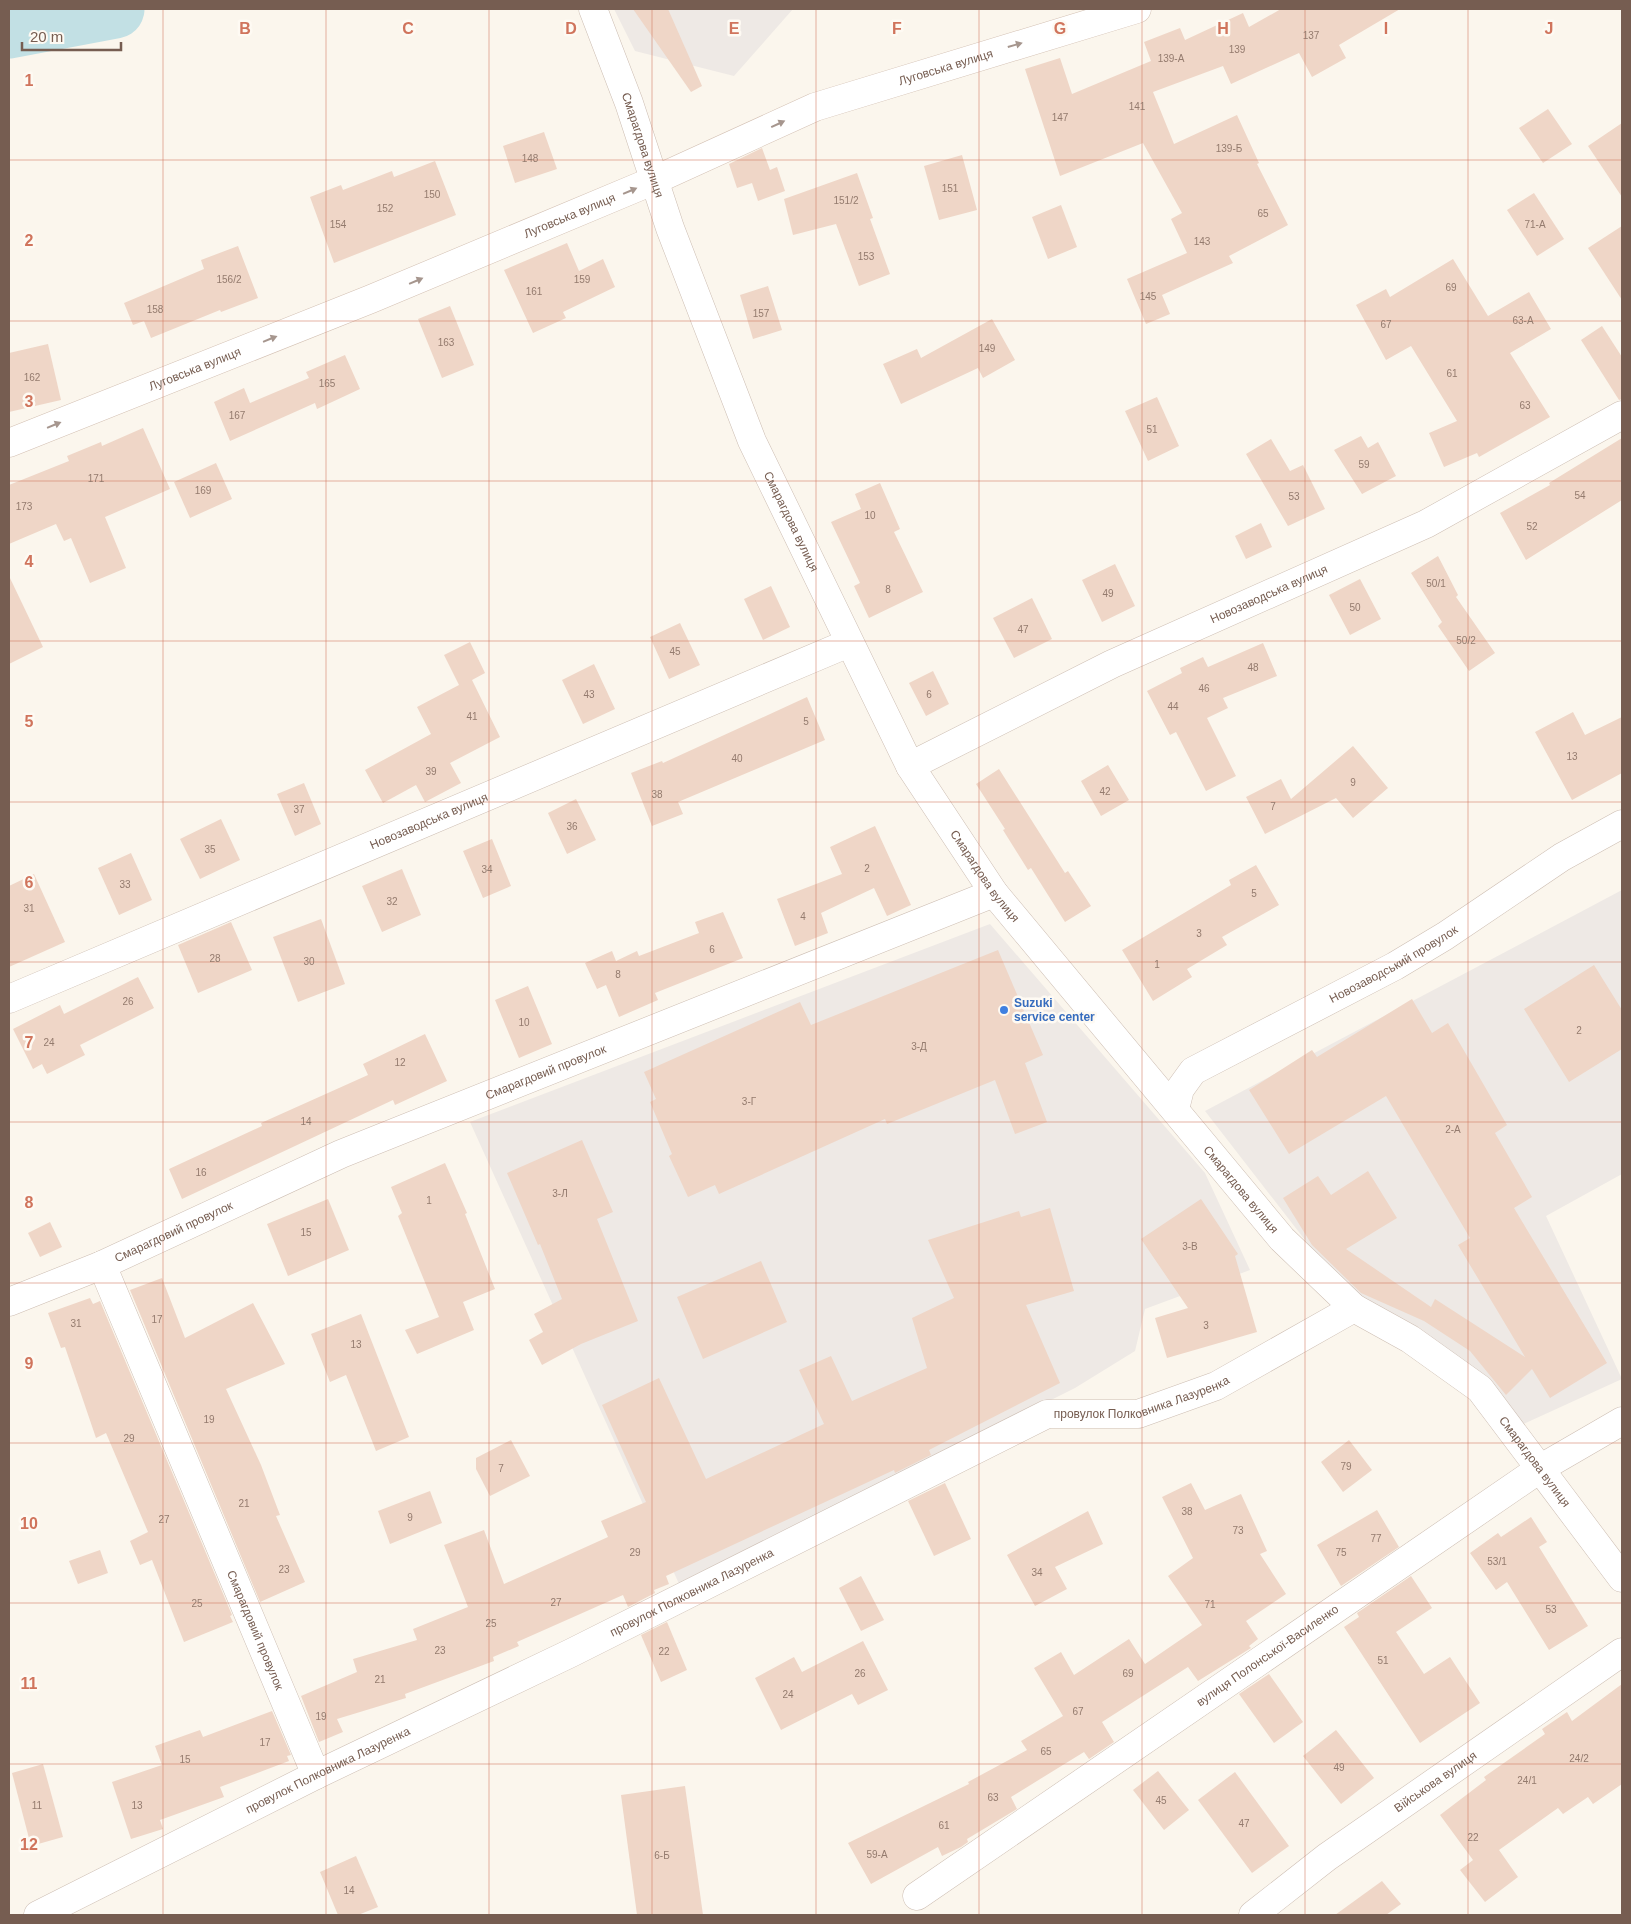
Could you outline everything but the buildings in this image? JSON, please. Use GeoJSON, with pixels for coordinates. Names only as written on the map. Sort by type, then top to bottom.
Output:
{"type":"FeatureCollection","features":[{"type":"Feature","properties":{"kind":"street","name":"Смарагдова вулиця"},"geometry":{"type":"LineString","coordinates":[[593,9],[630,103],[670,228],[752,441],[910,766],[994,893],[1282,1239],[1354,1308],[1410,1339],[1480,1389],[1622,1578]]}},
{"type":"Feature","properties":{"kind":"street","name":"Луговська вулиця"},"geometry":{"type":"LineString","coordinates":[[9,443],[371,299],[655,180],[815,107],[1137,9]]}},
{"type":"Feature","properties":{"kind":"street","name":"Новозаводська вулиця"},"geometry":{"type":"LineString","coordinates":[[910,766],[1112,664],[1426,524],[1622,415]]}},
{"type":"Feature","properties":{"kind":"street","name":"Новозаводська вулиця"},"geometry":{"type":"LineString","coordinates":[[9,999],[849,643]]}},
{"type":"Feature","properties":{"kind":"street","name":"Новозаводський провулок"},"geometry":{"type":"LineString","coordinates":[[1175,1109],[1180,1089],[1193,1071],[1395,966],[1445,936],[1562,857],[1622,824]]}},
{"type":"Feature","properties":{"kind":"street","name":"Смарагдовий провулок"},"geometry":{"type":"LineString","coordinates":[[9,1302],[102,1265],[341,1154],[994,893]]}},
{"type":"Feature","properties":{"kind":"street","name":"Смарагдовий провулок"},"geometry":{"type":"LineString","coordinates":[[102,1265],[316,1775]]}},
{"type":"Feature","properties":{"kind":"street","name":"провулок Полковника Лазуренка"},"geometry":{"type":"LineString","coordinates":[[38,1915],[316,1775],[571,1653],[1047,1414],[1138,1414],[1208,1390],[1354,1308]]}},
{"type":"Feature","properties":{"kind":"street","name":"вулиця Полонської-Василенко"},"geometry":{"type":"LineString","coordinates":[[917,1896],[1541,1468],[1622,1421]]}},
{"type":"Feature","properties":{"kind":"street","name":"Військова вулиця"},"geometry":{"type":"LineString","coordinates":[[1253,1915],[1327,1857],[1622,1652]]}},
{"type":"Feature","properties":{"kind":"shaded area"},"geometry":{"type":"Polygon","coordinates":[[[614,9],[793,9],[734,76],[635,51],[614,9]]]}},
{"type":"Feature","properties":{"kind":"shaded area"},"geometry":{"type":"Polygon","coordinates":[[[1622,890],[1622,1174],[1546,1216],[1622,1379],[1521,1425],[1358,1298],[1312,1249],[1205,1111],[1622,890]]]}},
{"type":"Feature","properties":{"kind":"shaded area"},"geometry":{"type":"Polygon","coordinates":[[[990,924],[1205,1173],[1250,1270],[1145,1309],[1135,1351],[1075,1388],[680,1586],[470,1122],[990,924]]]}},
{"type":"Feature","properties":{"kind":"waterway"},"geometry":{"type":"LineString","coordinates":[[9,29],[115,9]]}},
{"type":"Feature","properties":{"kind":"place","name":"Suzuki service center"},"geometry":{"type":"Point","coordinates":[1004,1010]}}]}
